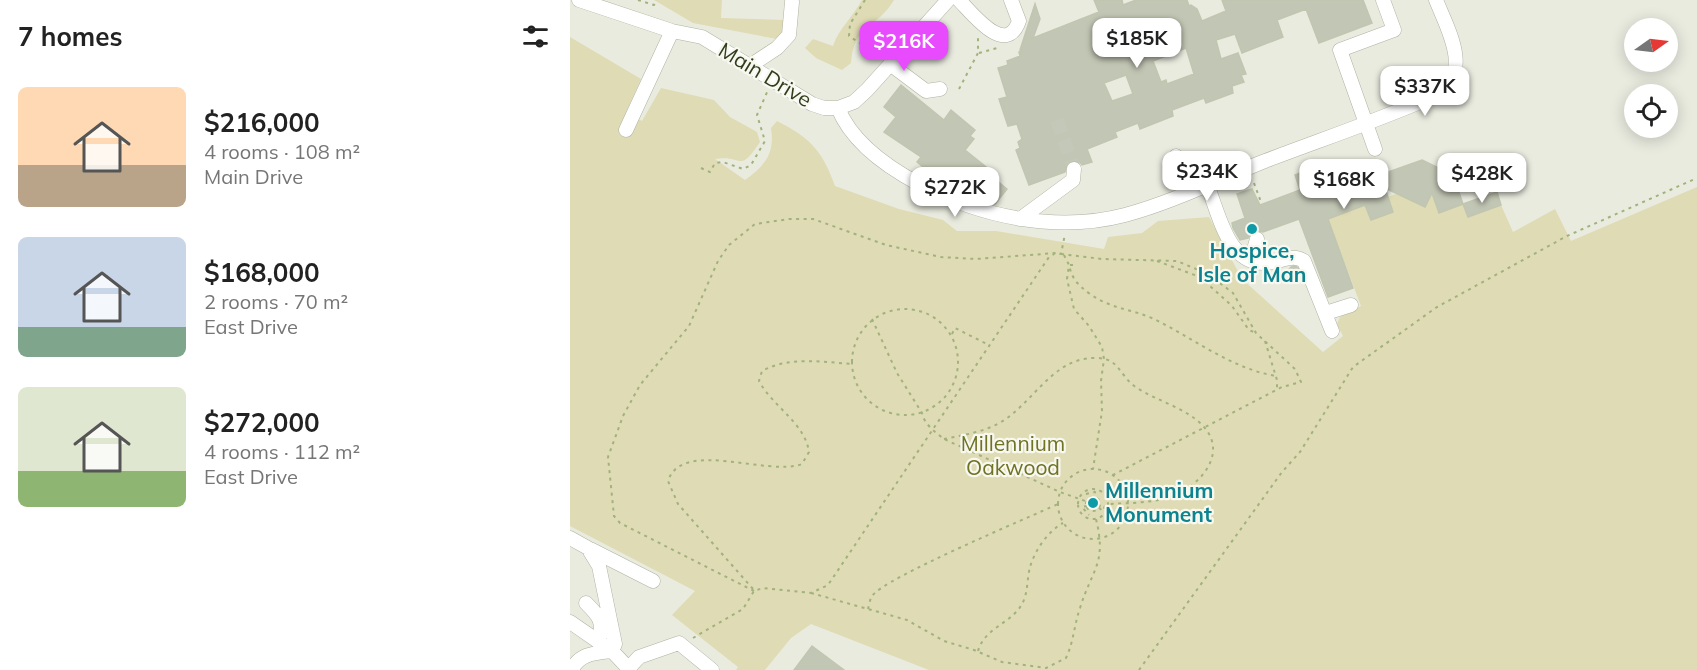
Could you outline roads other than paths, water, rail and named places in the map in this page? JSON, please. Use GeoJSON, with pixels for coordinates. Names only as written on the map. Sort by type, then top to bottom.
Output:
{"type":"FeatureCollection","features":[{"type":"Feature","properties":{"kind":"street","name":"Main Drive"},"geometry":{"type":"LineString","coordinates":[[584,1],[672,31],[702,38],[751,65],[812,104],[838,108],[854,102],[886,61],[948,0]]}},
{"type":"Feature","properties":{"kind":"street"},"geometry":{"type":"LineString","coordinates":[[959,0],[994,34],[1002,36],[1017,28],[1019,21],[1011,0]]}},
{"type":"Feature","properties":{"kind":"street"},"geometry":{"type":"LineString","coordinates":[[1375,149],[1340,50],[1394,30],[1383,0]]}},
{"type":"Feature","properties":{"kind":"street"},"geometry":{"type":"LineString","coordinates":[[838,108],[847,128],[870,151],[903,176],[938,194],[967,205],[1020,219],[1064,222],[1123,215],[1207,185],[1439,94],[1453,80],[1457,67],[1453,45],[1436,0]]}},
{"type":"Feature","properties":{"kind":"street"},"geometry":{"type":"LineString","coordinates":[[751,65],[777,48],[789,35],[792,2]]}},
{"type":"Feature","properties":{"kind":"street"},"geometry":{"type":"LineString","coordinates":[[626,130],[672,31]]}},
{"type":"Feature","properties":{"kind":"street"},"geometry":{"type":"LineString","coordinates":[[886,61],[926,91],[940,89]]}},
{"type":"Feature","properties":{"kind":"street"},"geometry":{"type":"LineString","coordinates":[[1176,156],[1189,191]]}},
{"type":"Feature","properties":{"kind":"street"},"geometry":{"type":"LineString","coordinates":[[1020,219],[1073,180],[1074,169]]}},
{"type":"Feature","properties":{"kind":"street"},"geometry":{"type":"LineString","coordinates":[[1207,185],[1227,240],[1234,250],[1251,260],[1267,263],[1293,256],[1304,261],[1332,331]]}},
{"type":"Feature","properties":{"kind":"street"},"geometry":{"type":"LineString","coordinates":[[1251,260],[1257,239]]}},
{"type":"Feature","properties":{"kind":"street"},"geometry":{"type":"LineString","coordinates":[[1326,313],[1351,305]]}},
{"type":"Feature","properties":{"kind":"street"},"geometry":{"type":"LineString","coordinates":[[570,538],[653,581]]}},
{"type":"Feature","properties":{"kind":"street"},"geometry":{"type":"LineString","coordinates":[[588,548],[599,566],[615,644],[612,651]]}},
{"type":"Feature","properties":{"kind":"street"},"geometry":{"type":"LineString","coordinates":[[586,603],[601,617],[603,626],[599,640]]}},
{"type":"Feature","properties":{"kind":"street"},"geometry":{"type":"LineString","coordinates":[[570,622],[599,640],[629,669],[639,657],[679,643],[712,670]]}},
{"type":"Feature","properties":{"kind":"street"},"geometry":{"type":"LineString","coordinates":[[572,670],[579,659],[590,654],[612,651]]}},
{"type":"Feature","properties":{"kind":"tunnel"},"geometry":{"type":"LineString","coordinates":[[1057,120],[1074,169]]}},
{"type":"Feature","properties":{"kind":"place","name":"Hospice, Isle of Man"},"geometry":{"type":"Point","coordinates":[1252,229]}},
{"type":"Feature","properties":{"kind":"place","name":"Millennium Monument"},"geometry":{"type":"Point","coordinates":[1093,503]}},
{"type":"Feature","properties":{"kind":"park label","name":"Millennium Oakwood"},"geometry":{"type":"Point","coordinates":[1013,456]}}]}
